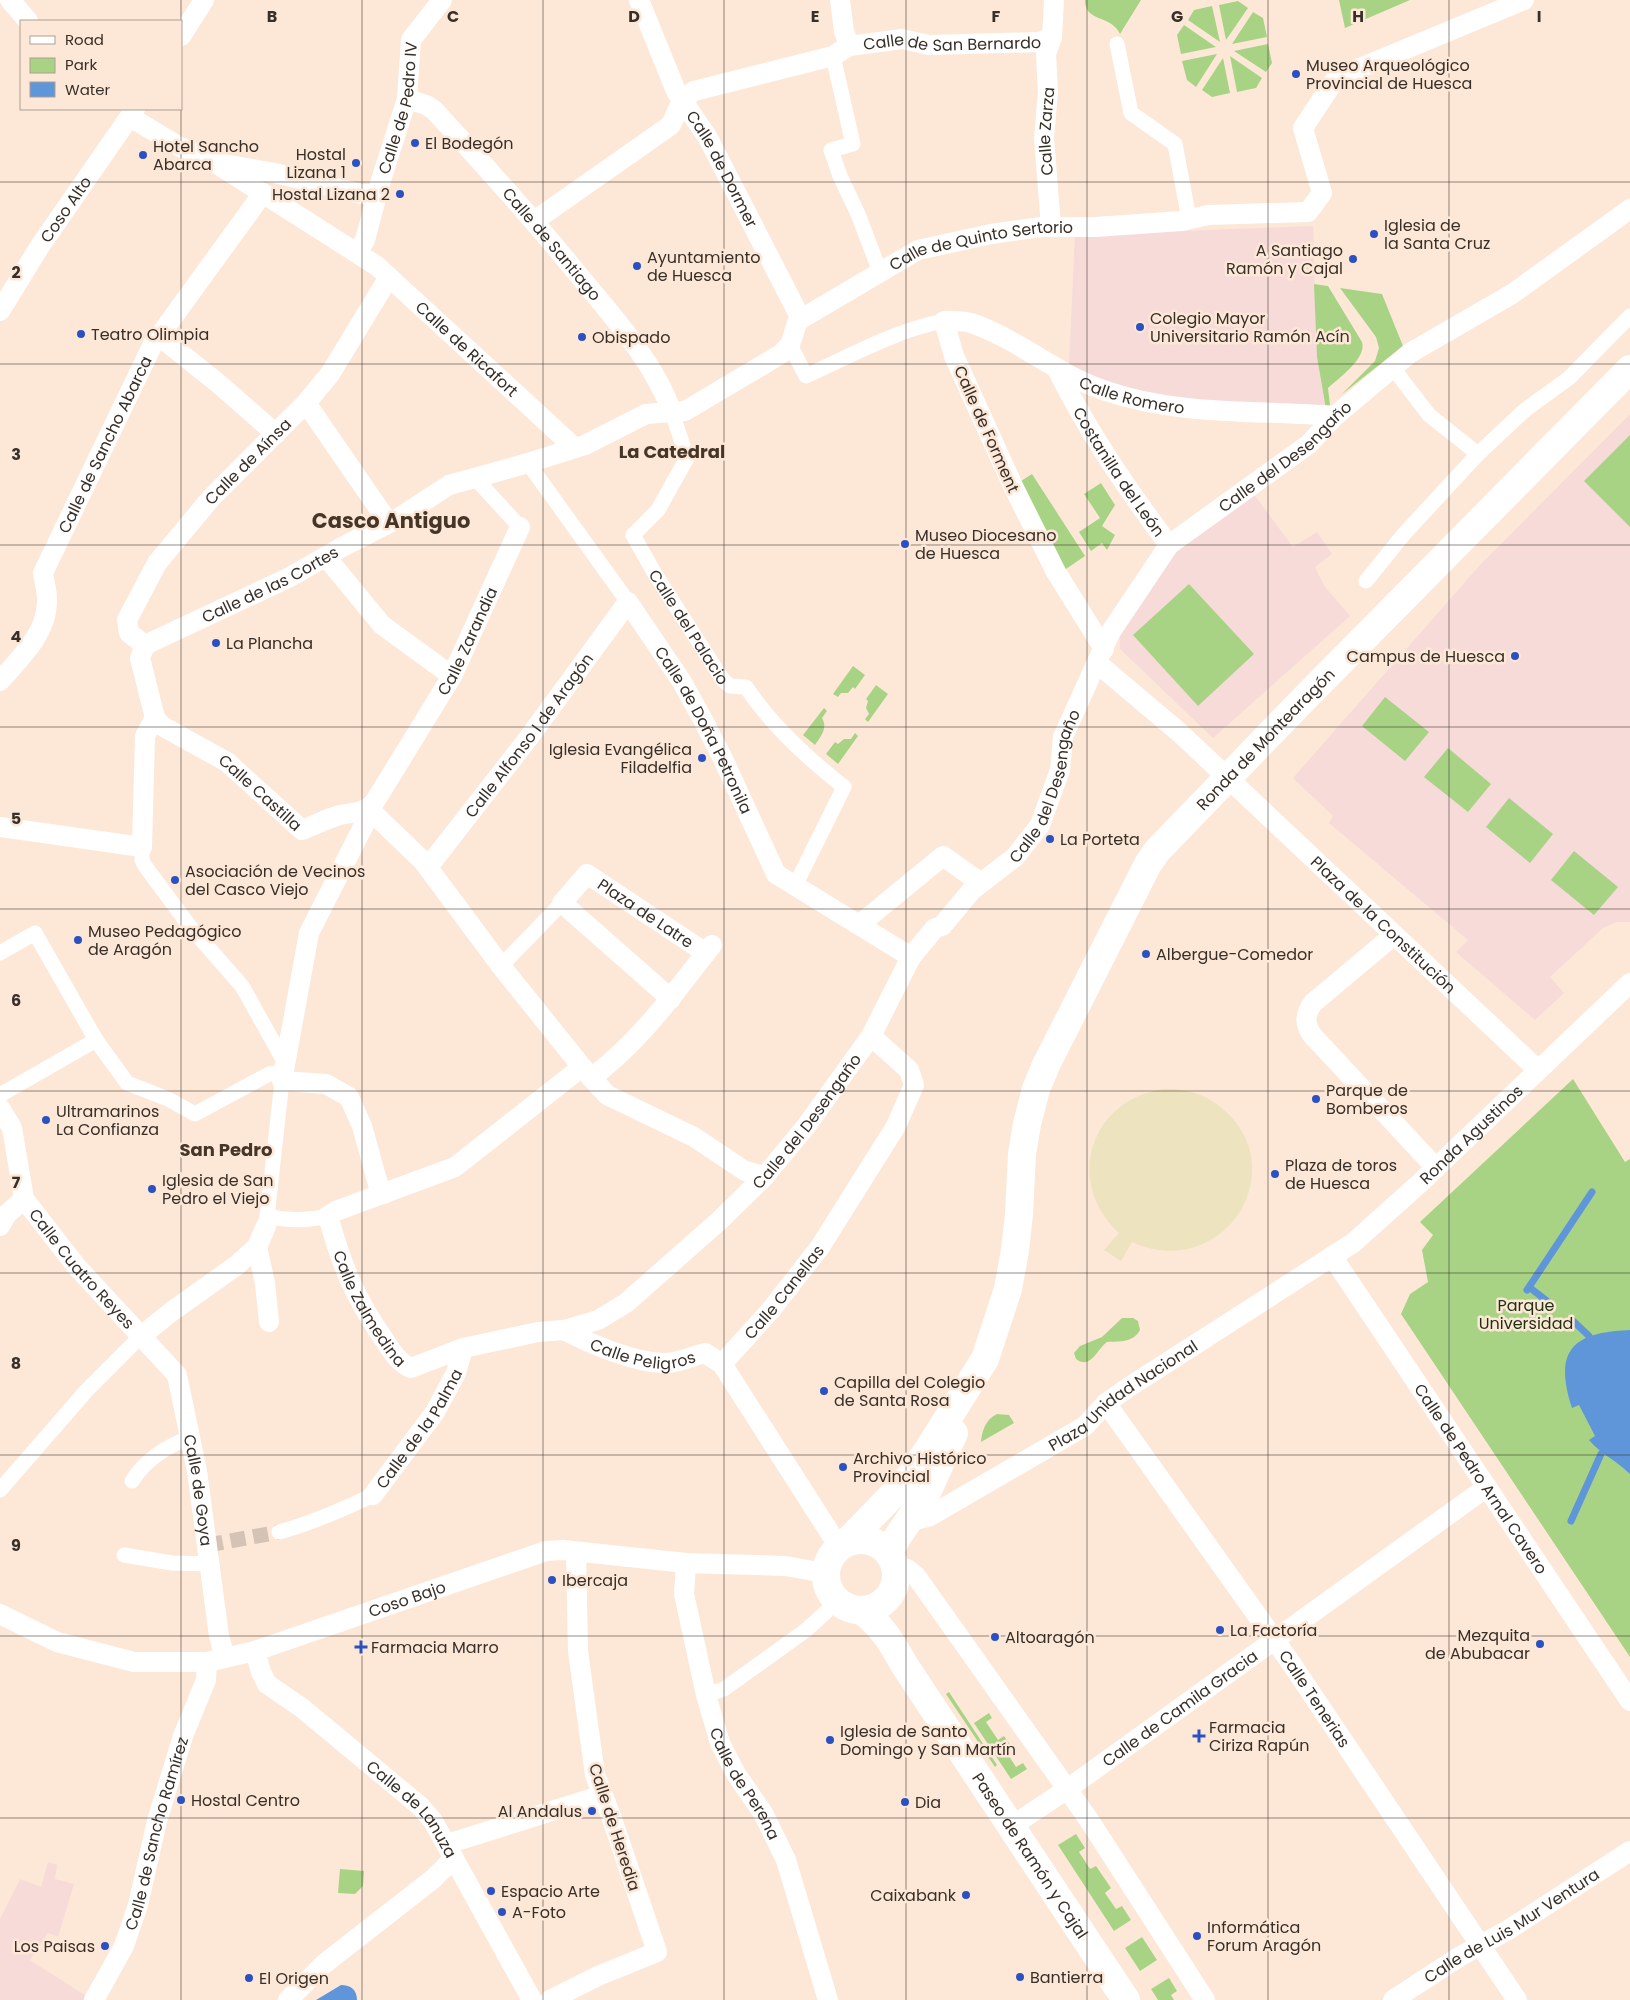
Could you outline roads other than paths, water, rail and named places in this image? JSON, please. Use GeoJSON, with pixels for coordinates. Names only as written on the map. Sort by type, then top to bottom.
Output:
{"type":"FeatureCollection","features":[{"type":"Feature","properties":{"kind":"main road","name":"Ronda de Montearagón"},"geometry":{"type":"LineString","coordinates":[[979,1372],[994,1335],[1008,1289],[1020,1214],[1022,1154],[1036,1089],[1148,864],[1168,839],[1227,778],[1630,369]]}},
{"type":"Feature","properties":{"kind":"main road"},"geometry":{"type":"LineString","coordinates":[[892,1559],[898,1536],[924,1497],[938,1470],[979,1372]]}},
{"type":"Feature","properties":{"kind":"main road"},"geometry":{"type":"LineString","coordinates":[[844,1544],[859,1539],[871,1540],[881,1546],[892,1559],[896,1573],[893,1590],[871,1607],[850,1608],[840,1603],[832,1595],[827,1585],[825,1574],[832,1554],[906,1481],[979,1372]]}},
{"type":"Feature","properties":{"kind":"main road","name":"Paseo de Ramón y Cajal"},"geometry":{"type":"LineString","coordinates":[[871,1607],[871,1617],[887,1635],[905,1666],[1126,2000]]}},
{"type":"Feature","properties":{"kind":"street"},"geometry":{"type":"LineString","coordinates":[[10,0],[27,20]]}},
{"type":"Feature","properties":{"kind":"street"},"geometry":{"type":"LineString","coordinates":[[182,34],[204,0]]}},
{"type":"Feature","properties":{"kind":"street","name":"Calle de Pedro IV"},"geometry":{"type":"LineString","coordinates":[[357,253],[365,240],[377,194],[407,99],[411,40],[442,0]]}},
{"type":"Feature","properties":{"kind":"street","name":"Calle de Dormer"},"geometry":{"type":"LineString","coordinates":[[639,0],[676,91],[708,138],[799,321]]}},
{"type":"Feature","properties":{"kind":"street"},"geometry":{"type":"LineString","coordinates":[[840,0],[844,31],[841,51],[853,144],[832,150],[840,176],[858,214],[881,272]]}},
{"type":"Feature","properties":{"kind":"street","name":"Calle Zarza"},"geometry":{"type":"LineString","coordinates":[[1051,227],[1044,138],[1048,92],[1046,54],[1052,37],[1054,0]]}},
{"type":"Feature","properties":{"kind":"street","name":"Calle de Quinto Sertorio"},"geometry":{"type":"LineString","coordinates":[[799,321],[918,250],[991,234],[1051,227],[1095,227],[1185,220],[1208,215],[1308,212],[1322,193],[1303,128],[1336,78],[1524,0]]}},
{"type":"Feature","properties":{"kind":"street","name":"Calle de San Bernardo"},"geometry":{"type":"LineString","coordinates":[[682,100],[694,91],[841,51],[902,39],[929,44],[1040,42],[1052,37]]}},
{"type":"Feature","properties":{"kind":"street"},"geometry":{"type":"LineString","coordinates":[[1117,44],[1131,113],[1175,144],[1185,220]]}},
{"type":"Feature","properties":{"kind":"street","name":"Calle de Santiago"},"geometry":{"type":"LineString","coordinates":[[407,99],[426,105],[434,110],[534,221],[628,334],[666,398],[672,412]]}},
{"type":"Feature","properties":{"kind":"street"},"geometry":{"type":"LineString","coordinates":[[534,221],[671,125],[682,100]]}},
{"type":"Feature","properties":{"kind":"street"},"geometry":{"type":"LineString","coordinates":[[133,111],[180,147],[214,162],[275,173],[361,194],[377,194]]}},
{"type":"Feature","properties":{"kind":"street","name":"Coso Alto"},"geometry":{"type":"LineString","coordinates":[[0,311],[40,246],[133,111]]}},
{"type":"Feature","properties":{"kind":"street","name":"Calle de Ricafort"},"geometry":{"type":"LineString","coordinates":[[214,162],[376,266],[580,446]]}},
{"type":"Feature","properties":{"kind":"street","name":"Calle de Sancho Abarca"},"geometry":{"type":"LineString","coordinates":[[0,682],[34,642],[40,629],[47,604],[43,573],[152,346],[263,193]]}},
{"type":"Feature","properties":{"kind":"street","name":"Calle del Desengaño"},"geometry":{"type":"LineString","coordinates":[[463,1348],[538,1332],[564,1330],[598,1320],[626,1303],[719,1221],[765,1176],[807,1125],[871,1036],[910,957],[935,928],[942,926],[972,890],[1015,857],[1040,825],[1060,770],[1063,736],[1110,633],[1169,545],[1309,444],[1335,416],[1410,353],[1512,294],[1630,209]]}},
{"type":"Feature","properties":{"kind":"street","name":"Calle de Aínsa"},"geometry":{"type":"LineString","coordinates":[[145,645],[129,633],[127,620],[157,563],[211,498],[306,403],[330,374],[389,277]]}},
{"type":"Feature","properties":{"kind":"street"},"geometry":{"type":"LineString","coordinates":[[1366,581],[1404,534],[1478,454],[1525,410],[1569,378],[1630,316]]}},
{"type":"Feature","properties":{"kind":"street"},"geometry":{"type":"LineString","coordinates":[[799,321],[790,345],[806,376],[889,338],[944,321]]}},
{"type":"Feature","properties":{"kind":"street","name":"Calle Romero"},"geometry":{"type":"LineString","coordinates":[[944,321],[974,323],[1057,369],[1104,391],[1138,401],[1205,410],[1335,416]]}},
{"type":"Feature","properties":{"kind":"street","name":"Calle de Forment"},"geometry":{"type":"LineString","coordinates":[[944,321],[954,356],[1012,486],[1100,656],[1227,778]]}},
{"type":"Feature","properties":{"kind":"street"},"geometry":{"type":"LineString","coordinates":[[159,336],[219,384],[276,434]]}},
{"type":"Feature","properties":{"kind":"street","name":"Calle de las Cortes"},"geometry":{"type":"LineString","coordinates":[[145,645],[290,577],[388,522],[397,519],[449,485],[580,446],[646,414],[685,411],[781,354],[790,345]]}},
{"type":"Feature","properties":{"kind":"street"},"geometry":{"type":"LineString","coordinates":[[1392,368],[1429,415],[1478,454]]}},
{"type":"Feature","properties":{"kind":"street","name":"Costanilla del León"},"geometry":{"type":"LineString","coordinates":[[1057,369],[1072,399],[1125,482],[1169,545]]}},
{"type":"Feature","properties":{"kind":"street"},"geometry":{"type":"LineString","coordinates":[[306,403],[388,522]]}},
{"type":"Feature","properties":{"kind":"street","name":"Calle del Palacio"},"geometry":{"type":"LineString","coordinates":[[672,412],[687,458],[658,510],[633,535],[655,574],[723,680],[730,686],[746,687],[760,708],[808,759],[844,787],[795,886]]}},
{"type":"Feature","properties":{"kind":"street","name":"Calle de Doña Petronila"},"geometry":{"type":"LineString","coordinates":[[528,463],[628,602],[682,682],[724,759],[776,874],[910,957]]}},
{"type":"Feature","properties":{"kind":"street","name":"Calle Zarandia"},"geometry":{"type":"LineString","coordinates":[[284,1072],[309,933],[366,821],[452,676],[520,528],[474,477]]}},
{"type":"Feature","properties":{"kind":"street"},"geometry":{"type":"LineString","coordinates":[[326,557],[382,625],[452,676]]}},
{"type":"Feature","properties":{"kind":"street","name":"Calle Alfonso I de Aragón"},"geometry":{"type":"LineString","coordinates":[[428,867],[527,740],[628,602]]}},
{"type":"Feature","properties":{"kind":"street"},"geometry":{"type":"LineString","coordinates":[[0,1490],[87,1390],[140,1337],[171,1312],[238,1265],[257,1247],[266,1221],[284,1072],[242,986],[191,928],[142,854],[145,736],[155,718],[140,658],[145,645]]}},
{"type":"Feature","properties":{"kind":"street","name":"Calle Castilla"},"geometry":{"type":"LineString","coordinates":[[155,718],[162,726],[227,762],[302,830],[340,815],[373,811]]}},
{"type":"Feature","properties":{"kind":"street","name":"Plaza de la Constitución"},"geometry":{"type":"LineString","coordinates":[[1227,778],[1538,1070]]}},
{"type":"Feature","properties":{"kind":"street"},"geometry":{"type":"LineString","coordinates":[[373,811],[428,867],[501,966],[586,1072],[607,1095],[694,1137],[745,1171],[765,1176]]}},
{"type":"Feature","properties":{"kind":"street"},"geometry":{"type":"LineString","coordinates":[[0,827],[66,838],[142,854]]}},
{"type":"Feature","properties":{"kind":"street"},"geometry":{"type":"LineString","coordinates":[[859,925],[943,856],[981,883]]}},
{"type":"Feature","properties":{"kind":"street","name":"Plaza de Latre"},"geometry":{"type":"LineString","coordinates":[[562,903],[587,874],[709,949],[671,999]]}},
{"type":"Feature","properties":{"kind":"street"},"geometry":{"type":"LineString","coordinates":[[266,1221],[317,1219],[328,1216],[336,1211],[455,1167],[586,1072],[615,1060],[671,999],[562,903],[501,966]]}},
{"type":"Feature","properties":{"kind":"street"},"geometry":{"type":"LineString","coordinates":[[0,952],[35,933],[100,1046],[127,1083],[168,1098],[195,1114],[269,1074],[284,1072],[326,1084],[349,1097],[362,1126],[378,1184],[384,1194]]}},
{"type":"Feature","properties":{"kind":"street"},"geometry":{"type":"LineString","coordinates":[[1394,935],[1313,1003],[1308,1010],[1306,1018],[1307,1027],[1312,1035],[1436,1168]]}},
{"type":"Feature","properties":{"kind":"street","name":"Ronda Agustinos"},"geometry":{"type":"LineString","coordinates":[[1332,1256],[1353,1243],[1436,1168],[1630,983]]}},
{"type":"Feature","properties":{"kind":"street","name":"Calle Canellas"},"geometry":{"type":"LineString","coordinates":[[722,1364],[770,1311],[820,1247],[896,1126],[914,1085],[909,1070],[871,1036]]}},
{"type":"Feature","properties":{"kind":"street"},"geometry":{"type":"LineString","coordinates":[[1,1105],[100,1046]]}},
{"type":"Feature","properties":{"kind":"street","name":"Calle Cuatro Reyes"},"geometry":{"type":"LineString","coordinates":[[1,1105],[12,1128],[24,1199],[76,1266],[140,1337]]}},
{"type":"Feature","properties":{"kind":"street"},"geometry":{"type":"LineString","coordinates":[[0,1226],[7,1214],[24,1199]]}},
{"type":"Feature","properties":{"kind":"street","name":"Calle Zalmedina"},"geometry":{"type":"LineString","coordinates":[[328,1216],[339,1257],[352,1288],[370,1320],[402,1365],[411,1368],[463,1348]]}},
{"type":"Feature","properties":{"kind":"street"},"geometry":{"type":"LineString","coordinates":[[257,1247],[265,1283],[269,1322]]}},
{"type":"Feature","properties":{"kind":"street","name":"Plaza Unidad Nacional"},"geometry":{"type":"LineString","coordinates":[[908,1522],[930,1516],[1085,1426],[1106,1403],[1332,1256]]}},
{"type":"Feature","properties":{"kind":"street","name":"Calle de Pedro Arnal Cavero"},"geometry":{"type":"LineString","coordinates":[[1332,1256],[1630,1701]]}},
{"type":"Feature","properties":{"kind":"street","name":"Calle Peligros"},"geometry":{"type":"LineString","coordinates":[[564,1330],[589,1343],[643,1360],[665,1364],[705,1353],[722,1364]]}},
{"type":"Feature","properties":{"kind":"street","name":"Calle de Goya"},"geometry":{"type":"LineString","coordinates":[[140,1337],[177,1376],[192,1437],[219,1636],[216,1660]]}},
{"type":"Feature","properties":{"kind":"street","name":"Calle de la Palma"},"geometry":{"type":"LineString","coordinates":[[279,1532],[331,1515],[373,1495],[435,1412],[456,1373],[463,1348]]}},
{"type":"Feature","properties":{"kind":"street"},"geometry":{"type":"LineString","coordinates":[[722,1364],[844,1544]]}},
{"type":"Feature","properties":{"kind":"street","name":"Calle Tenerias"},"geometry":{"type":"LineString","coordinates":[[1106,1403],[1274,1639],[1517,2000]]}},
{"type":"Feature","properties":{"kind":"street"},"geometry":{"type":"LineString","coordinates":[[132,1481],[142,1466],[179,1441],[192,1437]]}},
{"type":"Feature","properties":{"kind":"street","name":"Calle de Camila Gracia"},"geometry":{"type":"LineString","coordinates":[[1012,1826],[1066,1790],[1487,1487]]}},
{"type":"Feature","properties":{"kind":"street","name":"Coso Bajo"},"geometry":{"type":"LineString","coordinates":[[0,1614],[57,1642],[134,1662],[216,1660],[255,1651],[546,1552],[563,1550],[686,1563],[785,1566],[825,1574]]}},
{"type":"Feature","properties":{"kind":"street","name":"Calle de Heredia"},"geometry":{"type":"LineString","coordinates":[[550,2000],[598,1976],[657,1952],[595,1775],[578,1651],[576,1552]]}},
{"type":"Feature","properties":{"kind":"street"},"geometry":{"type":"LineString","coordinates":[[124,1555],[172,1563],[210,1564]]}},
{"type":"Feature","properties":{"kind":"street"},"geometry":{"type":"LineString","coordinates":[[892,1559],[916,1576],[1094,1828],[1205,2000]]}},
{"type":"Feature","properties":{"kind":"street","name":"Calle de Perena"},"geometry":{"type":"LineString","coordinates":[[686,1563],[684,1594],[706,1695],[720,1743],[736,1774],[763,1813],[786,1860],[828,2000]]}},
{"type":"Feature","properties":{"kind":"street"},"geometry":{"type":"LineString","coordinates":[[706,1695],[724,1690],[805,1631],[826,1612]]}},
{"type":"Feature","properties":{"kind":"street","name":"Calle de Lanuza"},"geometry":{"type":"LineString","coordinates":[[255,1651],[261,1672],[267,1684],[302,1708],[420,1806],[433,1820],[534,2000]]}},
{"type":"Feature","properties":{"kind":"street","name":"Calle de Sancho Ramírez"},"geometry":{"type":"LineString","coordinates":[[94,2000],[124,1946],[138,1905],[157,1821],[183,1736],[216,1660]]}},
{"type":"Feature","properties":{"kind":"street"},"geometry":{"type":"LineString","coordinates":[[288,2000],[324,1964],[433,1879],[450,1851],[603,1795]]}},
{"type":"Feature","properties":{"kind":"street","name":"Calle de Luis Mur Ventura"},"geometry":{"type":"LineString","coordinates":[[1393,2000],[1508,1930],[1630,1851]]}},
{"type":"Feature","properties":{"kind":"street"},"geometry":{"type":"LineString","coordinates":[[534,2000],[538,1998],[544,2000]]}},
{"type":"Feature","properties":{"kind":"water"},"geometry":{"type":"Polygon","coordinates":[[[1630,1330],[1630,1474],[1589,1440],[1595,1436],[1579,1405],[1572,1408],[1565,1372],[1567,1358],[1572,1348],[1582,1340],[1594,1335],[1630,1330]]]}},
{"type":"Feature","properties":{"kind":"water"},"geometry":{"type":"Polygon","coordinates":[[[341,1985],[353,1989],[357,2000],[316,2000],[341,1985]]]}},
{"type":"Feature","properties":{"kind":"waterway"},"geometry":{"type":"LineString","coordinates":[[1527,1290],[1592,1192]]}},
{"type":"Feature","properties":{"kind":"waterway"},"geometry":{"type":"LineString","coordinates":[[1529,1287],[1547,1301]]}},
{"type":"Feature","properties":{"kind":"waterway"},"geometry":{"type":"LineString","coordinates":[[1571,1319],[1589,1336]]}},
{"type":"Feature","properties":{"kind":"waterway"},"geometry":{"type":"LineString","coordinates":[[1571,1521],[1601,1454]]}},
{"type":"Feature","properties":{"kind":"tunnel"},"geometry":{"type":"LineString","coordinates":[[208,1545],[279,1532]]}},
{"type":"Feature","properties":{"kind":"place","name":"Museo Arqueológico Provincial de Huesca"},"geometry":{"type":"Point","coordinates":[1296,74]}},
{"type":"Feature","properties":{"kind":"place","name":"El Bodegón"},"geometry":{"type":"Point","coordinates":[415,143]}},
{"type":"Feature","properties":{"kind":"place","name":"Hotel Sancho Abarca"},"geometry":{"type":"Point","coordinates":[143,155]}},
{"type":"Feature","properties":{"kind":"place","name":"Hostal Lizana 1"},"geometry":{"type":"Point","coordinates":[356,163]}},
{"type":"Feature","properties":{"kind":"place","name":"Hostal Lizana 2"},"geometry":{"type":"Point","coordinates":[400,194]}},
{"type":"Feature","properties":{"kind":"place","name":"Iglesia de la Santa Cruz"},"geometry":{"type":"Point","coordinates":[1374,234]}},
{"type":"Feature","properties":{"kind":"place","name":"A Santiago Ramón y Cajal"},"geometry":{"type":"Point","coordinates":[1353,259]}},
{"type":"Feature","properties":{"kind":"place","name":"Ayuntamiento de Huesca"},"geometry":{"type":"Point","coordinates":[637,266]}},
{"type":"Feature","properties":{"kind":"place","name":"Colegio Mayor Universitario Ramón Acín"},"geometry":{"type":"Point","coordinates":[1140,327]}},
{"type":"Feature","properties":{"kind":"place","name":"Teatro Olimpia"},"geometry":{"type":"Point","coordinates":[81,334]}},
{"type":"Feature","properties":{"kind":"place","name":"Obispado"},"geometry":{"type":"Point","coordinates":[582,337]}},
{"type":"Feature","properties":{"kind":"place","name":"Museo Diocesano de Huesca"},"geometry":{"type":"Point","coordinates":[905,544]}},
{"type":"Feature","properties":{"kind":"place","name":"La Plancha"},"geometry":{"type":"Point","coordinates":[216,643]}},
{"type":"Feature","properties":{"kind":"place","name":"Campus de Huesca"},"geometry":{"type":"Point","coordinates":[1515,656]}},
{"type":"Feature","properties":{"kind":"place","name":"Iglesia Evangélica Filadelfia"},"geometry":{"type":"Point","coordinates":[702,758]}},
{"type":"Feature","properties":{"kind":"place","name":"La Porteta"},"geometry":{"type":"Point","coordinates":[1050,839]}},
{"type":"Feature","properties":{"kind":"place","name":"Asociación de Vecinos del Casco Viejo"},"geometry":{"type":"Point","coordinates":[175,880]}},
{"type":"Feature","properties":{"kind":"place","name":"Museo Pedagógico de Aragón"},"geometry":{"type":"Point","coordinates":[78,940]}},
{"type":"Feature","properties":{"kind":"place","name":"Albergue-Comedor"},"geometry":{"type":"Point","coordinates":[1146,954]}},
{"type":"Feature","properties":{"kind":"place","name":"Parque de Bomberos"},"geometry":{"type":"Point","coordinates":[1316,1099]}},
{"type":"Feature","properties":{"kind":"place","name":"Ultramarinos La Confianza"},"geometry":{"type":"Point","coordinates":[46,1120]}},
{"type":"Feature","properties":{"kind":"place","name":"Plaza de toros de Huesca"},"geometry":{"type":"Point","coordinates":[1275,1174]}},
{"type":"Feature","properties":{"kind":"place","name":"Iglesia de San Pedro el Viejo"},"geometry":{"type":"Point","coordinates":[152,1189]}},
{"type":"Feature","properties":{"kind":"place","name":"Capilla del Colegio de Santa Rosa"},"geometry":{"type":"Point","coordinates":[824,1391]}},
{"type":"Feature","properties":{"kind":"place","name":"Archivo Histórico Provincial"},"geometry":{"type":"Point","coordinates":[843,1467]}},
{"type":"Feature","properties":{"kind":"place","name":"Ibercaja"},"geometry":{"type":"Point","coordinates":[552,1580]}},
{"type":"Feature","properties":{"kind":"place","name":"La Factoría"},"geometry":{"type":"Point","coordinates":[1220,1630]}},
{"type":"Feature","properties":{"kind":"place","name":"Altoaragón"},"geometry":{"type":"Point","coordinates":[995,1637]}},
{"type":"Feature","properties":{"kind":"place","name":"Mezquita de Abubacar"},"geometry":{"type":"Point","coordinates":[1540,1644]}},
{"type":"Feature","properties":{"kind":"place","name":"Farmacia Marro"},"geometry":{"type":"Point","coordinates":[361,1647]}},
{"type":"Feature","properties":{"kind":"place","name":"Farmacia Ciriza Rapún"},"geometry":{"type":"Point","coordinates":[1199,1736]}},
{"type":"Feature","properties":{"kind":"place","name":"Iglesia de Santo Domingo y San Martín"},"geometry":{"type":"Point","coordinates":[830,1740]}},
{"type":"Feature","properties":{"kind":"place","name":"Hostal Centro"},"geometry":{"type":"Point","coordinates":[181,1800]}},
{"type":"Feature","properties":{"kind":"place","name":"Dia"},"geometry":{"type":"Point","coordinates":[905,1802]}},
{"type":"Feature","properties":{"kind":"place","name":"Al Andalus"},"geometry":{"type":"Point","coordinates":[592,1811]}},
{"type":"Feature","properties":{"kind":"place","name":"Espacio Arte"},"geometry":{"type":"Point","coordinates":[491,1891]}},
{"type":"Feature","properties":{"kind":"place","name":"Caixabank"},"geometry":{"type":"Point","coordinates":[966,1895]}},
{"type":"Feature","properties":{"kind":"place","name":"A-Foto"},"geometry":{"type":"Point","coordinates":[502,1912]}},
{"type":"Feature","properties":{"kind":"place","name":"Informática Forum Aragón"},"geometry":{"type":"Point","coordinates":[1197,1936]}},
{"type":"Feature","properties":{"kind":"place","name":"Los Paisas"},"geometry":{"type":"Point","coordinates":[105,1946]}},
{"type":"Feature","properties":{"kind":"place","name":"Bantierra"},"geometry":{"type":"Point","coordinates":[1020,1977]}},
{"type":"Feature","properties":{"kind":"place","name":"El Origen"},"geometry":{"type":"Point","coordinates":[249,1978]}},
{"type":"Feature","properties":{"kind":"district","name":"La Catedral"},"geometry":{"type":"Point","coordinates":[672,452]}},
{"type":"Feature","properties":{"kind":"district","name":"Casco Antiguo"},"geometry":{"type":"Point","coordinates":[391,521]}},
{"type":"Feature","properties":{"kind":"district","name":"San Pedro"},"geometry":{"type":"Point","coordinates":[226,1150]}},
{"type":"Feature","properties":{"kind":"park label","name":"Parque Universidad"},"geometry":{"type":"Point","coordinates":[1526,1314]}}]}
